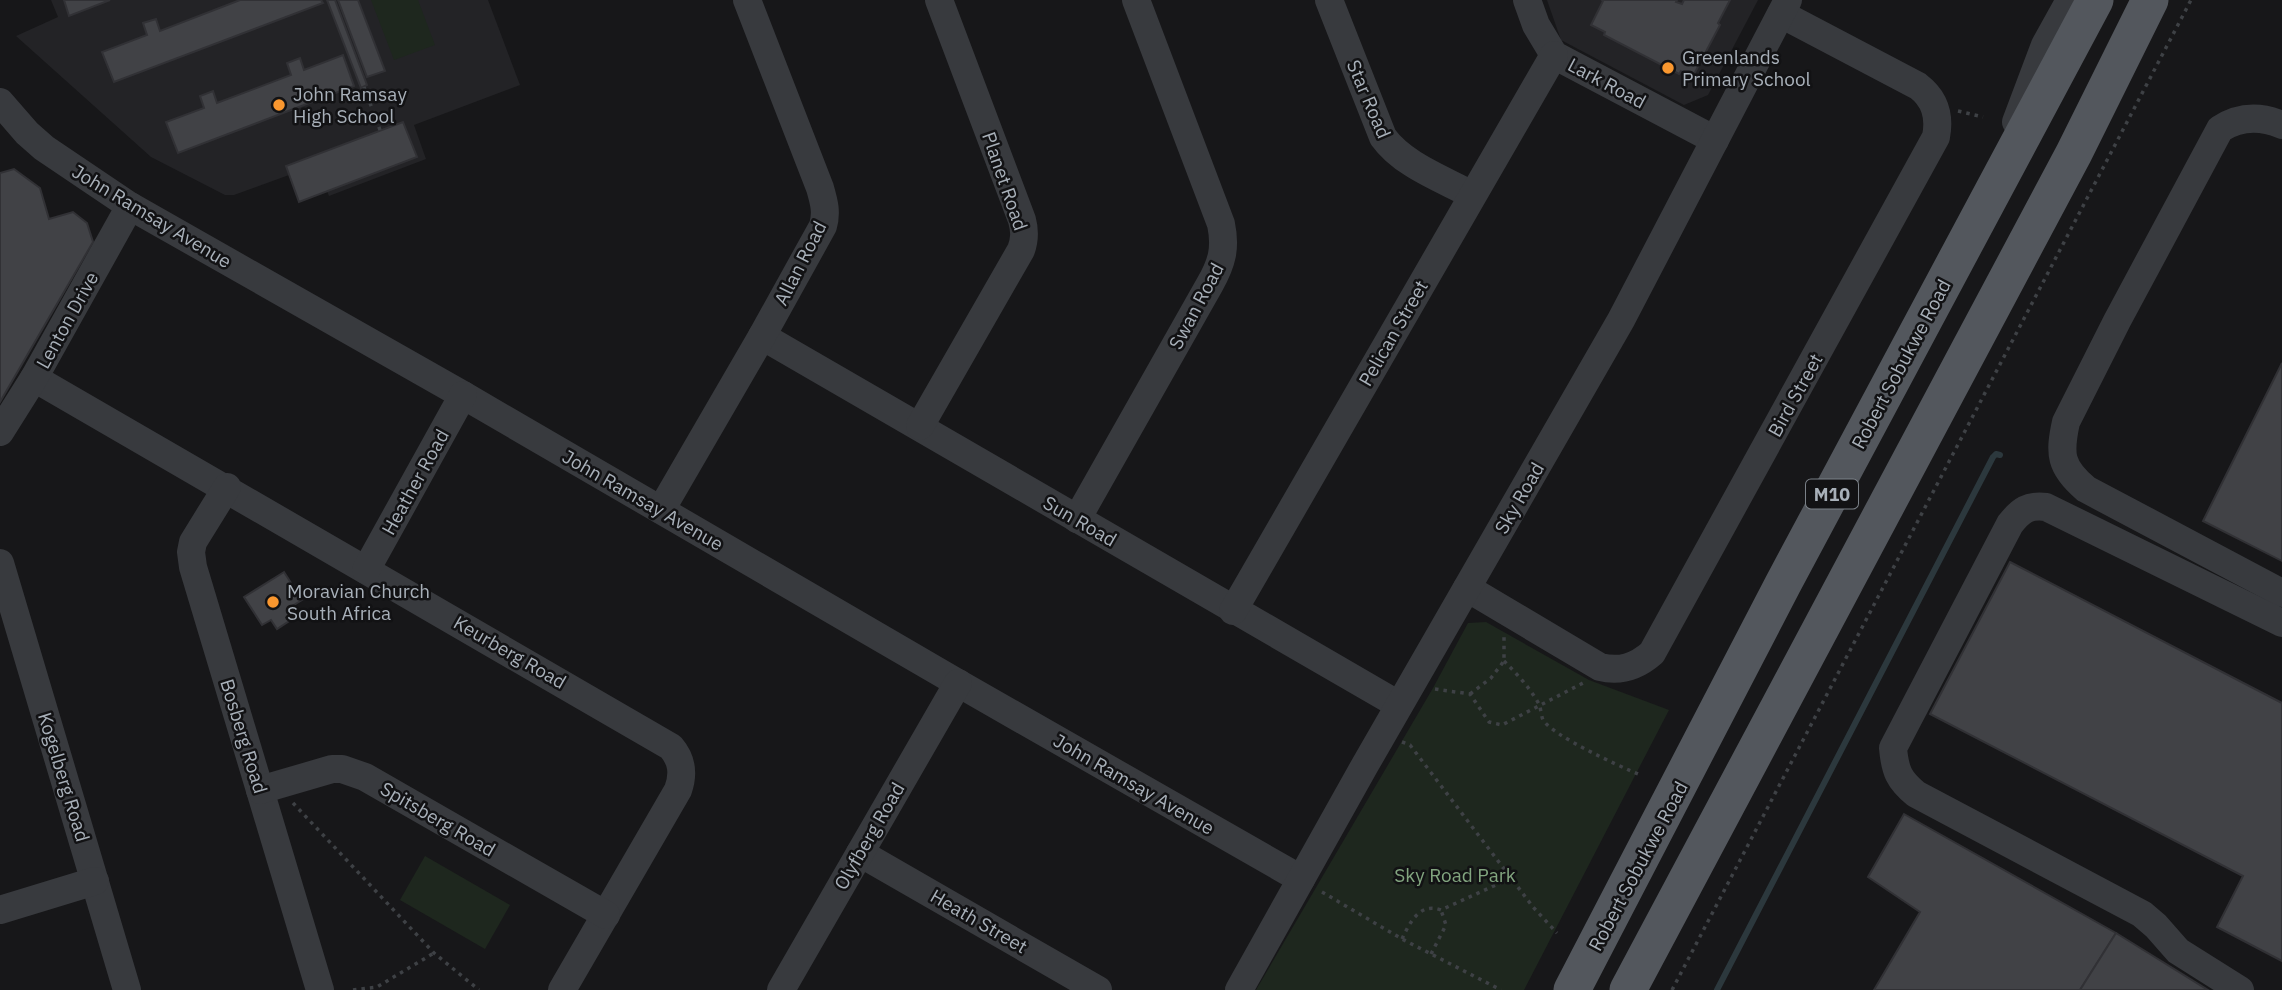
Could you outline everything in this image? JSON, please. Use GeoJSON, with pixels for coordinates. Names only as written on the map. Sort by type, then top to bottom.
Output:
{"type":"FeatureCollection","features":[{"type":"Feature","properties":{"kind":"main road","name":"Robert Sobukwe Road"},"geometry":{"type":"LineString","coordinates":[[1572,990],[1783,584],[2095,0]]}},
{"type":"Feature","properties":{"kind":"main road","name":"M10"},"geometry":{"type":"LineString","coordinates":[[1628,990],[2074,153],[2150,0]]}},
{"type":"Feature","properties":{"kind":"street","name":"Allan Road"},"geometry":{"type":"LineString","coordinates":[[661,510],[823,226],[825,212],[820,188],[747,0]]}},
{"type":"Feature","properties":{"kind":"street","name":"Planet Road"},"geometry":{"type":"LineString","coordinates":[[919,426],[1021,250],[1025,232],[1018,207],[939,0]]}},
{"type":"Feature","properties":{"kind":"street","name":"Swan Road"},"geometry":{"type":"LineString","coordinates":[[1077,519],[1214,277],[1224,250],[1221,224],[1136,0]]}},
{"type":"Feature","properties":{"kind":"street","name":"Star Road"},"geometry":{"type":"LineString","coordinates":[[1329,0],[1376,122],[1391,148],[1402,157],[1472,195]]}},
{"type":"Feature","properties":{"kind":"street","name":"Lark Road"},"geometry":{"type":"LineString","coordinates":[[1527,0],[1536,25],[1553,55],[1715,140]]}},
{"type":"Feature","properties":{"kind":"street"},"geometry":{"type":"LineString","coordinates":[[1993,191],[2028,87],[2045,45],[2070,0]]}},
{"type":"Feature","properties":{"kind":"street","name":"Sky Road"},"geometry":{"type":"LineString","coordinates":[[1239,990],[1308,884],[1383,734],[1621,320],[1715,140],[1781,5]]}},
{"type":"Feature","properties":{"kind":"street","name":"Bird Street"},"geometry":{"type":"LineString","coordinates":[[1600,667],[1617,670],[1627,668],[1652,653],[1936,137],[1938,116],[1925,91],[1781,5]]}},
{"type":"Feature","properties":{"kind":"street","name":"Pelican Street"},"geometry":{"type":"LineString","coordinates":[[1233,611],[1553,55]]}},
{"type":"Feature","properties":{"kind":"street","name":"John Ramsay Avenue"},"geometry":{"type":"LineString","coordinates":[[0,102],[44,148],[130,206],[463,395],[1308,884]]}},
{"type":"Feature","properties":{"kind":"street"},"geometry":{"type":"LineString","coordinates":[[2282,125],[2255,118],[2230,122],[2220,129],[2066,422],[2062,453],[2068,472],[2086,489],[2282,593]]}},
{"type":"Feature","properties":{"kind":"street","name":"Lenton Drive"},"geometry":{"type":"LineString","coordinates":[[0,432],[130,206]]}},
{"type":"Feature","properties":{"kind":"street","name":"Sun Road"},"geometry":{"type":"LineString","coordinates":[[762,336],[1233,611],[1406,694]]}},
{"type":"Feature","properties":{"kind":"street","name":"Keurberg Road"},"geometry":{"type":"LineString","coordinates":[[34,377],[664,741],[677,754],[682,771],[678,790],[562,990]]}},
{"type":"Feature","properties":{"kind":"street","name":"Heather Road"},"geometry":{"type":"LineString","coordinates":[[366,570],[463,395]]}},
{"type":"Feature","properties":{"kind":"street","name":"Bosberg Road"},"geometry":{"type":"LineString","coordinates":[[227,488],[193,542],[193,567],[272,786],[320,990]]}},
{"type":"Feature","properties":{"kind":"street"},"geometry":{"type":"LineString","coordinates":[[2240,990],[2178,951],[2142,914],[1916,794],[1902,783],[1897,772],[1893,748],[2010,524],[2026,508],[2046,507],[2282,623]]}},
{"type":"Feature","properties":{"kind":"street","name":"Kogelberg Road"},"geometry":{"type":"LineString","coordinates":[[0,564],[127,990]]}},
{"type":"Feature","properties":{"kind":"street"},"geometry":{"type":"LineString","coordinates":[[1467,588],[1600,667]]}},
{"type":"Feature","properties":{"kind":"street","name":"Olyfberg Road"},"geometry":{"type":"LineString","coordinates":[[781,990],[958,683]]}},
{"type":"Feature","properties":{"kind":"street","name":"Spitsberg Road"},"geometry":{"type":"LineString","coordinates":[[272,786],[332,769],[351,771],[606,915]]}},
{"type":"Feature","properties":{"kind":"street","name":"Heath Street"},"geometry":{"type":"LineString","coordinates":[[860,853],[1098,990]]}},
{"type":"Feature","properties":{"kind":"street"},"geometry":{"type":"LineString","coordinates":[[0,910],[94,881]]}},
{"type":"Feature","properties":{"kind":"path"},"geometry":{"type":"LineString","coordinates":[[1672,990],[2191,0]]}},
{"type":"Feature","properties":{"kind":"path"},"geometry":{"type":"LineString","coordinates":[[364,87],[380,130]]}},
{"type":"Feature","properties":{"kind":"path"},"geometry":{"type":"LineString","coordinates":[[1406,694],[1433,688],[1470,694],[1491,678],[1504,661],[1504,628],[1511,613]]}},
{"type":"Feature","properties":{"kind":"path"},"geometry":{"type":"LineString","coordinates":[[1504,661],[1540,705],[1543,720],[1559,735],[1608,762],[1638,774]]}},
{"type":"Feature","properties":{"kind":"path"},"geometry":{"type":"LineString","coordinates":[[1470,694],[1489,722],[1502,725],[1593,678],[1600,667]]}},
{"type":"Feature","properties":{"kind":"path"},"geometry":{"type":"LineString","coordinates":[[1383,734],[1410,745],[1557,933]]}},
{"type":"Feature","properties":{"kind":"path"},"geometry":{"type":"LineString","coordinates":[[272,786],[290,800],[433,953],[479,990]]}},
{"type":"Feature","properties":{"kind":"path"},"geometry":{"type":"LineString","coordinates":[[1441,911],[1511,877]]}},
{"type":"Feature","properties":{"kind":"path"},"geometry":{"type":"LineString","coordinates":[[1308,884],[1402,939],[1501,990]]}},
{"type":"Feature","properties":{"kind":"path"},"geometry":{"type":"LineString","coordinates":[[1402,939],[1409,923],[1419,912],[1433,907],[1441,911],[1446,925],[1430,954]]}},
{"type":"Feature","properties":{"kind":"path"},"geometry":{"type":"LineString","coordinates":[[353,990],[377,987],[433,953]]}},
{"type":"Feature","properties":{"kind":"shaded area","name":"John Ramsay High School"},"geometry":{"type":"Polygon","coordinates":[[[51,0],[488,0],[520,85],[414,125],[426,159],[329,196],[327,191],[299,202],[289,175],[234,195],[225,195],[151,157],[16,36],[58,17],[51,0]]]}},
{"type":"Feature","properties":{"kind":"shaded area","name":"Greenlands Primary School"},"geometry":{"type":"Polygon","coordinates":[[[1547,0],[1758,0],[1708,95],[1684,105],[1561,40],[1547,0]]]}},
{"type":"Feature","properties":{"kind":"green space"},"geometry":{"type":"Polygon","coordinates":[[[371,0],[418,0],[435,45],[394,60],[371,0]]]}},
{"type":"Feature","properties":{"kind":"green space","name":"Sky Road Park"},"geometry":{"type":"Polygon","coordinates":[[[1486,622],[1589,680],[1669,710],[1524,990],[1256,990],[1433,688],[1468,623],[1486,622]]]}},
{"type":"Feature","properties":{"kind":"green space"},"geometry":{"type":"Polygon","coordinates":[[[425,856],[510,905],[485,949],[400,900],[425,856]]]}},
{"type":"Feature","properties":{"kind":"building"},"geometry":{"type":"Polygon","coordinates":[[[64,0],[110,0],[69,16],[64,0]]]}},
{"type":"Feature","properties":{"kind":"building"},"geometry":{"type":"Polygon","coordinates":[[[240,0],[321,0],[323,3],[114,82],[102,52],[147,35],[143,23],[156,19],[160,31],[240,0]]]}},
{"type":"Feature","properties":{"kind":"building"},"geometry":{"type":"Polygon","coordinates":[[[327,0],[335,0],[367,85],[361,88],[327,0]]]}},
{"type":"Feature","properties":{"kind":"building"},"geometry":{"type":"Polygon","coordinates":[[[338,0],[358,0],[385,71],[367,77],[338,0]]]}},
{"type":"Feature","properties":{"kind":"building"},"geometry":{"type":"Polygon","coordinates":[[[1602,0],[1677,0],[1676,2],[1682,4],[1684,0],[1730,0],[1692,78],[1681,71],[1679,74],[1604,35],[1605,32],[1591,25],[1602,0]]]}},
{"type":"Feature","properties":{"kind":"building"},"geometry":{"type":"Polygon","coordinates":[[[343,55],[354,86],[178,153],[166,122],[204,108],[200,96],[213,91],[217,103],[291,75],[287,63],[300,58],[304,70],[343,55]]]}},
{"type":"Feature","properties":{"kind":"building"},"geometry":{"type":"Polygon","coordinates":[[[403,122],[417,157],[299,202],[286,166],[403,122]]]}},
{"type":"Feature","properties":{"kind":"building"},"geometry":{"type":"Polygon","coordinates":[[[14,169],[40,188],[49,219],[73,212],[87,223],[93,242],[0,402],[0,173],[14,169]]]}},
{"type":"Feature","properties":{"kind":"building"},"geometry":{"type":"Polygon","coordinates":[[[2282,363],[2282,561],[2203,521],[2282,363]]]}},
{"type":"Feature","properties":{"kind":"building"},"geometry":{"type":"Polygon","coordinates":[[[2010,562],[2282,703],[2282,961],[2217,927],[2243,876],[1930,714],[2010,562]]]}},
{"type":"Feature","properties":{"kind":"building","name":"Moravian Church South Africa"},"geometry":{"type":"Polygon","coordinates":[[[284,572],[302,600],[294,605],[300,614],[277,629],[271,620],[262,625],[244,597],[284,572]]]}},
{"type":"Feature","properties":{"kind":"building"},"geometry":{"type":"Polygon","coordinates":[[[1904,814],[2116,933],[2080,990],[1874,990],[1920,912],[1868,877],[1904,814]]]}},
{"type":"Feature","properties":{"kind":"building"},"geometry":{"type":"Polygon","coordinates":[[[2116,933],[2208,990],[2080,990],[2116,933]]]}},
{"type":"Feature","properties":{"kind":"waterway"},"geometry":{"type":"LineString","coordinates":[[1717,990],[1993,457],[2000,455]]}},
{"type":"Feature","properties":{"kind":"place","name":"Greenlands Primary School"},"geometry":{"type":"Point","coordinates":[1668,68]}},
{"type":"Feature","properties":{"kind":"place","name":"John Ramsay High School"},"geometry":{"type":"Point","coordinates":[279,105]}},
{"type":"Feature","properties":{"kind":"place","name":"Moravian Church South Africa"},"geometry":{"type":"Point","coordinates":[273,602]}}]}
